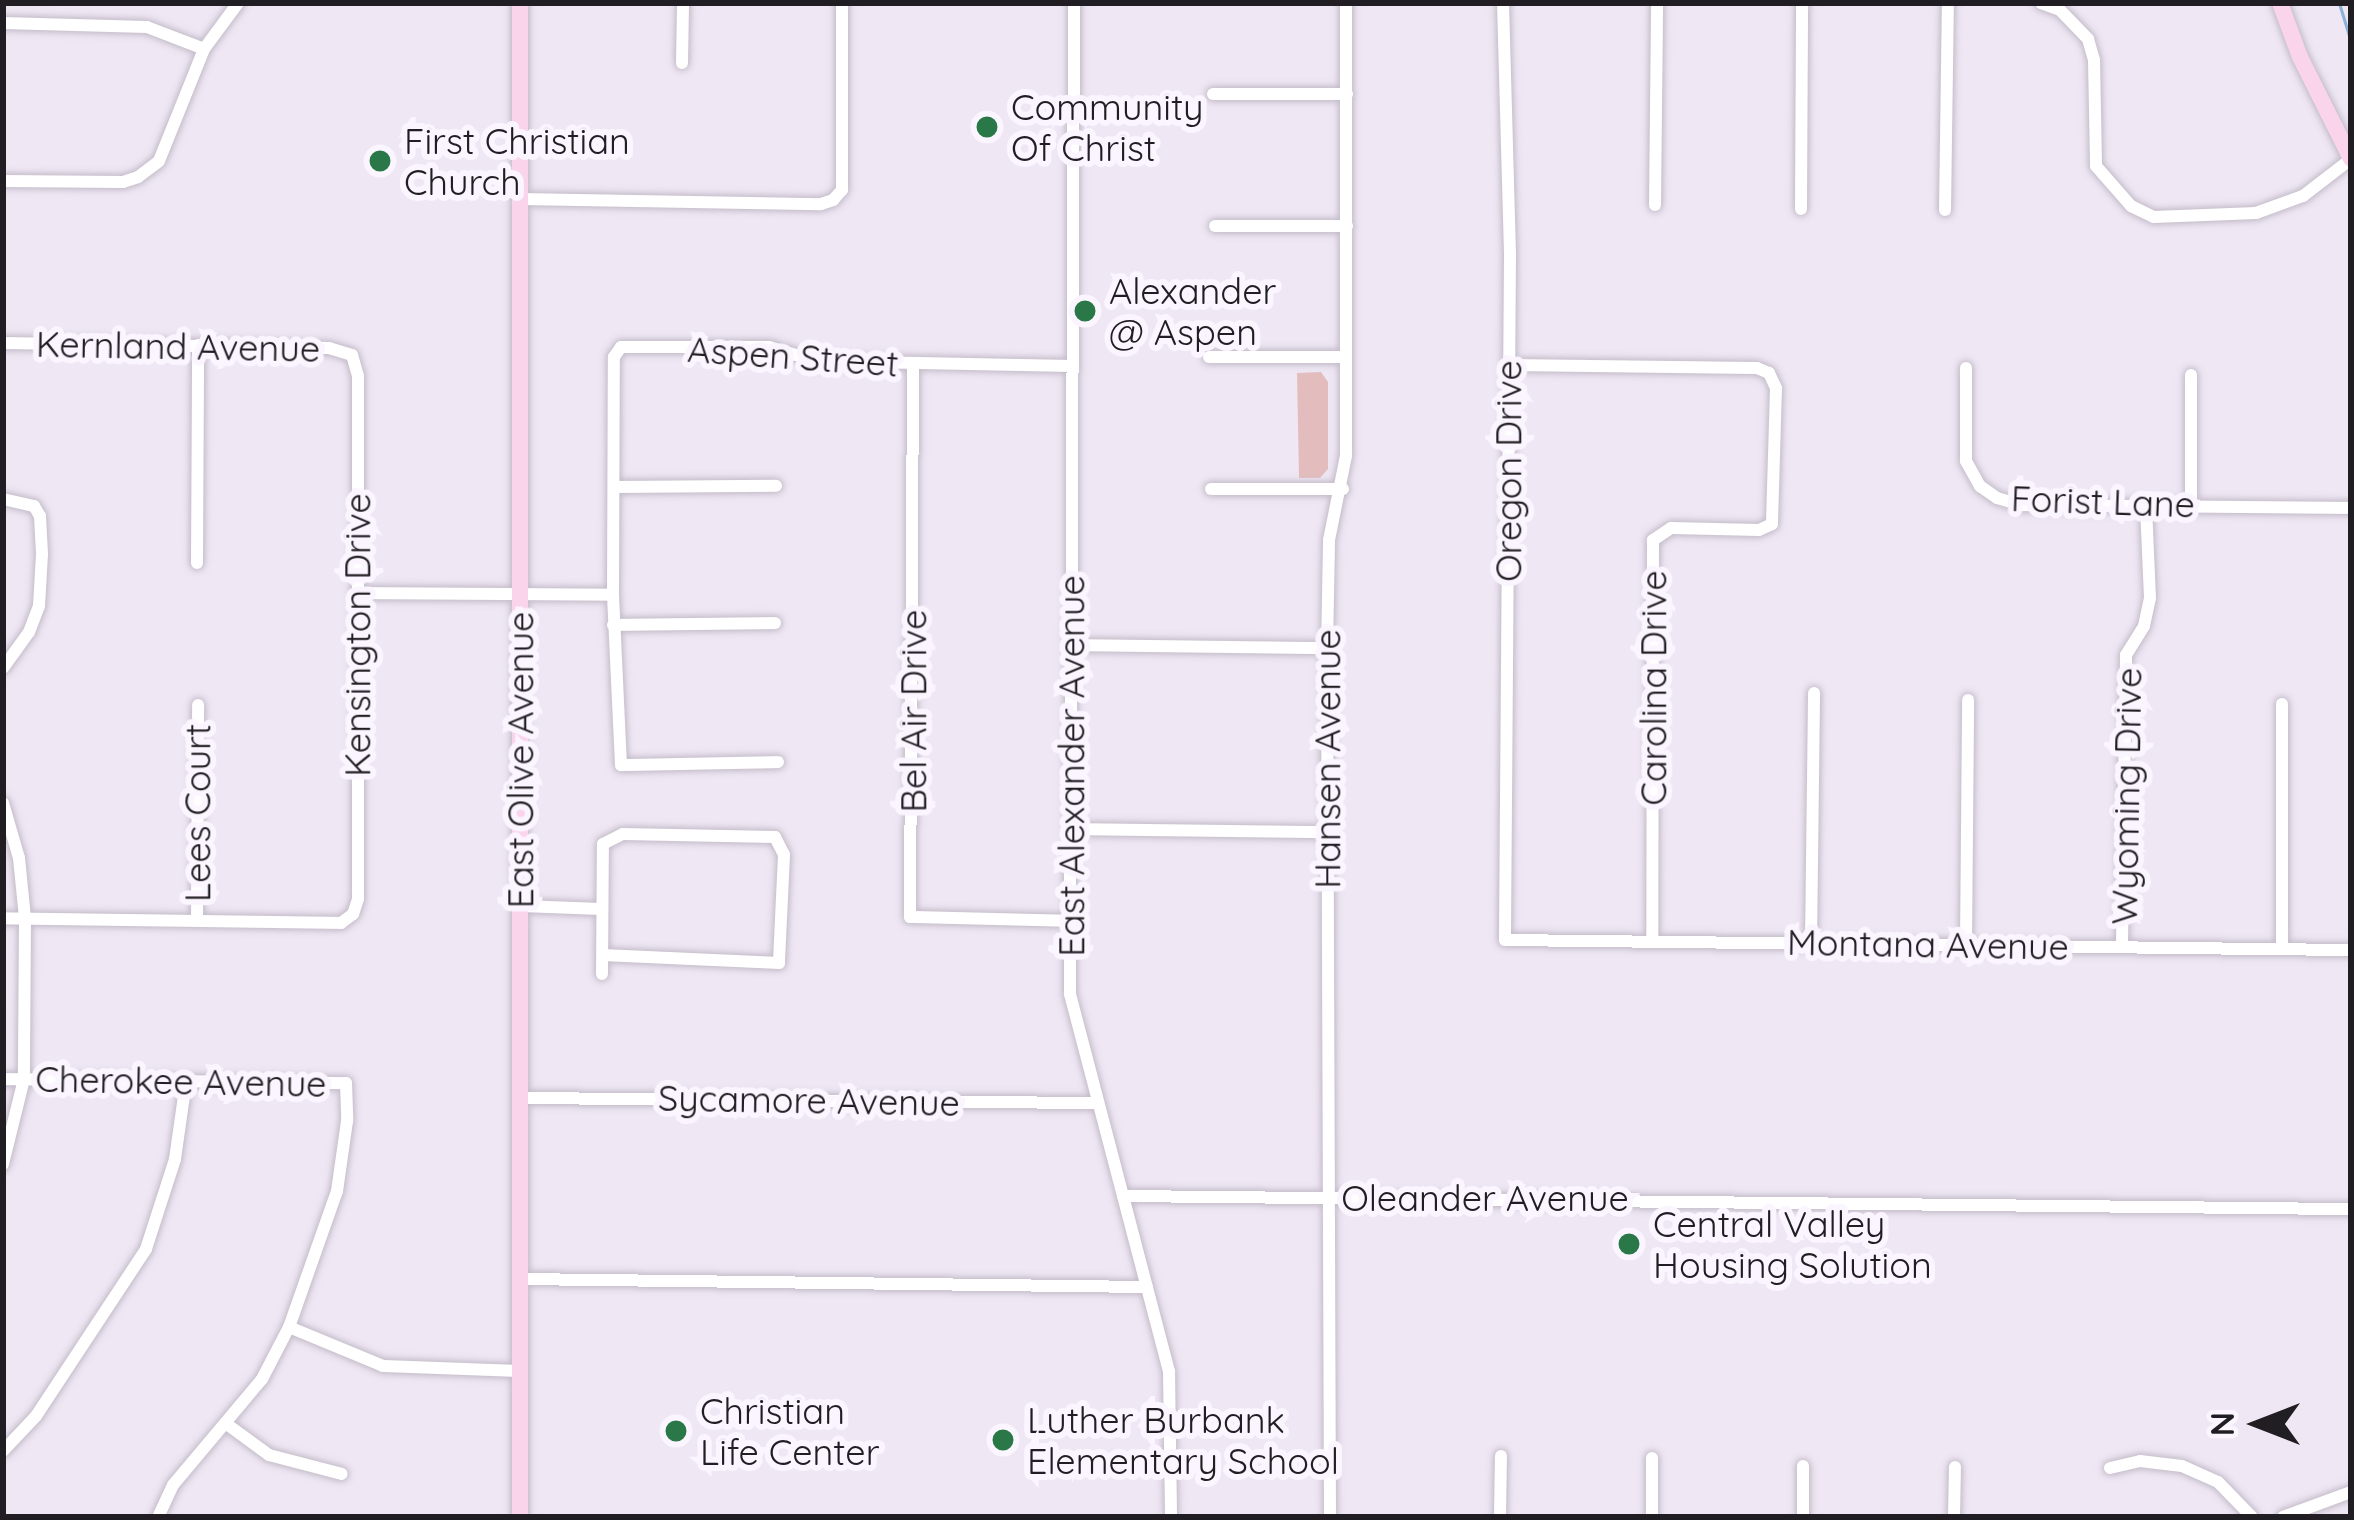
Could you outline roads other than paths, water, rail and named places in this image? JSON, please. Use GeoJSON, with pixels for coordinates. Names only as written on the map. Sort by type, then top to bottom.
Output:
{"type":"FeatureCollection","features":[{"type":"Feature","properties":{"kind":"main road","name":"East Olive Avenue"},"geometry":{"type":"LineString","coordinates":[[520,3],[520,1517]]}},
{"type":"Feature","properties":{"kind":"main road"},"geometry":{"type":"LineString","coordinates":[[2280,3],[2300,57],[2351,159]]}},
{"type":"Feature","properties":{"kind":"street"},"geometry":{"type":"LineString","coordinates":[[3,181],[123,182],[138,177],[158,161],[204,49],[238,3]]}},
{"type":"Feature","properties":{"kind":"street"},"geometry":{"type":"LineString","coordinates":[[682,63],[683,3]]}},
{"type":"Feature","properties":{"kind":"street"},"geometry":{"type":"LineString","coordinates":[[520,199],[820,204],[833,200],[842,190],[842,3]]}},
{"type":"Feature","properties":{"kind":"street","name":"East Alexander Avenue"},"geometry":{"type":"LineString","coordinates":[[1074,3],[1070,994],[1169,1371],[1171,1517]]}},
{"type":"Feature","properties":{"kind":"street","name":"Hansen Avenue"},"geometry":{"type":"LineString","coordinates":[[1330,1517],[1327,648],[1329,540],[1343,488],[1346,3]]}},
{"type":"Feature","properties":{"kind":"street","name":"Oregon Drive"},"geometry":{"type":"LineString","coordinates":[[1503,3],[1509,365],[1505,940]]}},
{"type":"Feature","properties":{"kind":"street"},"geometry":{"type":"LineString","coordinates":[[1654,205],[1657,3]]}},
{"type":"Feature","properties":{"kind":"street"},"geometry":{"type":"LineString","coordinates":[[1801,209],[1802,3]]}},
{"type":"Feature","properties":{"kind":"street"},"geometry":{"type":"LineString","coordinates":[[1945,210],[1948,3]]}},
{"type":"Feature","properties":{"kind":"street"},"geometry":{"type":"LineString","coordinates":[[2041,3],[2060,10],[2088,39],[2094,60],[2096,166],[2131,206],[2154,217],[2256,213],[2302,196],[2351,159]]}},
{"type":"Feature","properties":{"kind":"street"},"geometry":{"type":"LineString","coordinates":[[3,23],[147,27],[204,49]]}},
{"type":"Feature","properties":{"kind":"street"},"geometry":{"type":"LineString","coordinates":[[1213,94],[1347,94]]}},
{"type":"Feature","properties":{"kind":"street"},"geometry":{"type":"LineString","coordinates":[[1214,226],[1347,226]]}},
{"type":"Feature","properties":{"kind":"street","name":"Kernland Avenue"},"geometry":{"type":"LineString","coordinates":[[3,343],[329,348],[352,356]]}},
{"type":"Feature","properties":{"kind":"street"},"geometry":{"type":"LineString","coordinates":[[197,563],[198,345]]}},
{"type":"Feature","properties":{"kind":"street","name":"Aspen Street"},"geometry":{"type":"LineString","coordinates":[[778,762],[621,765],[613,626],[614,357],[622,347],[769,347],[816,361],[1072,367]]}},
{"type":"Feature","properties":{"kind":"street","name":"Kensington Drive"},"geometry":{"type":"LineString","coordinates":[[197,920],[341,923],[353,914],[358,898],[358,376],[352,356]]}},
{"type":"Feature","properties":{"kind":"street"},"geometry":{"type":"LineString","coordinates":[[1209,357],[1346,357]]}},
{"type":"Feature","properties":{"kind":"street","name":"Bel Air Drive"},"geometry":{"type":"LineString","coordinates":[[913,365],[910,917],[1070,921]]}},
{"type":"Feature","properties":{"kind":"street","name":"Carolina Drive"},"geometry":{"type":"LineString","coordinates":[[1509,365],[1757,368],[1769,373],[1776,388],[1772,524],[1759,530],[1671,528],[1653,540],[1652,941]]}},
{"type":"Feature","properties":{"kind":"street","name":"Forist Lane"},"geometry":{"type":"LineString","coordinates":[[1966,368],[1964,444],[1980,486],[1997,498],[2022,505],[2351,508]]}},
{"type":"Feature","properties":{"kind":"street"},"geometry":{"type":"LineString","coordinates":[[2191,505],[2192,375]]}},
{"type":"Feature","properties":{"kind":"street"},"geometry":{"type":"LineString","coordinates":[[614,487],[776,486]]}},
{"type":"Feature","properties":{"kind":"street"},"geometry":{"type":"LineString","coordinates":[[1211,488],[1343,488]]}},
{"type":"Feature","properties":{"kind":"street"},"geometry":{"type":"LineString","coordinates":[[3,499],[34,506],[40,516],[42,578],[29,632],[3,668]]}},
{"type":"Feature","properties":{"kind":"street","name":"Wyoming Drive"},"geometry":{"type":"LineString","coordinates":[[2122,946],[2126,655],[2144,626],[2150,598],[2146,506]]}},
{"type":"Feature","properties":{"kind":"street"},"geometry":{"type":"LineString","coordinates":[[357,593],[613,595]]}},
{"type":"Feature","properties":{"kind":"street"},"geometry":{"type":"LineString","coordinates":[[613,626],[775,623]]}},
{"type":"Feature","properties":{"kind":"street"},"geometry":{"type":"LineString","coordinates":[[1072,645],[1327,648]]}},
{"type":"Feature","properties":{"kind":"street"},"geometry":{"type":"LineString","coordinates":[[1811,943],[1814,693]]}},
{"type":"Feature","properties":{"kind":"street"},"geometry":{"type":"LineString","coordinates":[[1966,944],[1968,700]]}},
{"type":"Feature","properties":{"kind":"street"},"geometry":{"type":"LineString","coordinates":[[2282,704],[2282,950]]}},
{"type":"Feature","properties":{"kind":"street","name":"Lees Court"},"geometry":{"type":"LineString","coordinates":[[197,920],[198,705]]}},
{"type":"Feature","properties":{"kind":"street"},"geometry":{"type":"LineString","coordinates":[[3,803],[19,858],[25,918],[24,1079],[3,1164]]}},
{"type":"Feature","properties":{"kind":"street"},"geometry":{"type":"LineString","coordinates":[[1071,829],[1326,832]]}},
{"type":"Feature","properties":{"kind":"street"},"geometry":{"type":"LineString","coordinates":[[602,974],[603,844],[623,834],[775,837],[784,855],[779,963],[603,956]]}},
{"type":"Feature","properties":{"kind":"street"},"geometry":{"type":"LineString","coordinates":[[520,906],[602,909]]}},
{"type":"Feature","properties":{"kind":"street"},"geometry":{"type":"LineString","coordinates":[[3,917],[197,920]]}},
{"type":"Feature","properties":{"kind":"street","name":"Montana Avenue"},"geometry":{"type":"LineString","coordinates":[[1505,940],[2351,950]]}},
{"type":"Feature","properties":{"kind":"street","name":"Cherokee Avenue"},"geometry":{"type":"LineString","coordinates":[[3,1078],[346,1083],[337,1191],[290,1327]]}},
{"type":"Feature","properties":{"kind":"street"},"geometry":{"type":"LineString","coordinates":[[3,1451],[36,1416],[146,1249],[175,1159],[186,1082]]}},
{"type":"Feature","properties":{"kind":"street","name":"Sycamore Avenue"},"geometry":{"type":"LineString","coordinates":[[521,1098],[1098,1103]]}},
{"type":"Feature","properties":{"kind":"street","name":"Oleander Avenue"},"geometry":{"type":"LineString","coordinates":[[1123,1196],[2351,1209]]}},
{"type":"Feature","properties":{"kind":"street"},"geometry":{"type":"LineString","coordinates":[[520,1279],[1147,1287]]}},
{"type":"Feature","properties":{"kind":"street"},"geometry":{"type":"LineString","coordinates":[[158,1517],[173,1485],[227,1425],[290,1327],[382,1366],[520,1371]]}},
{"type":"Feature","properties":{"kind":"street"},"geometry":{"type":"LineString","coordinates":[[227,1425],[269,1455],[342,1474]]}},
{"type":"Feature","properties":{"kind":"street"},"geometry":{"type":"LineString","coordinates":[[1500,1517],[1501,1456]]}},
{"type":"Feature","properties":{"kind":"street"},"geometry":{"type":"LineString","coordinates":[[1652,1458],[1652,1517]]}},
{"type":"Feature","properties":{"kind":"street"},"geometry":{"type":"LineString","coordinates":[[2110,1468],[2140,1461],[2182,1466],[2218,1482],[2252,1517]]}},
{"type":"Feature","properties":{"kind":"street"},"geometry":{"type":"LineString","coordinates":[[1803,1466],[1803,1517]]}},
{"type":"Feature","properties":{"kind":"street"},"geometry":{"type":"LineString","coordinates":[[1954,1517],[1955,1466]]}},
{"type":"Feature","properties":{"kind":"street"},"geometry":{"type":"LineString","coordinates":[[2283,1517],[2351,1492]]}},
{"type":"Feature","properties":{"kind":"waterway"},"geometry":{"type":"LineString","coordinates":[[2339,3],[2351,42]]}},
{"type":"Feature","properties":{"kind":"place","name":"Community Of Christ"},"geometry":{"type":"Point","coordinates":[987,127]}},
{"type":"Feature","properties":{"kind":"place","name":"First Christian Church"},"geometry":{"type":"Point","coordinates":[380,161]}},
{"type":"Feature","properties":{"kind":"place","name":"Alexander @ Aspen"},"geometry":{"type":"Point","coordinates":[1085,311]}},
{"type":"Feature","properties":{"kind":"place","name":"Central Valley Housing Solution"},"geometry":{"type":"Point","coordinates":[1629,1244]}},
{"type":"Feature","properties":{"kind":"place","name":"Christian Life Center"},"geometry":{"type":"Point","coordinates":[676,1431]}},
{"type":"Feature","properties":{"kind":"place","name":"Luther Burbank Elementary School"},"geometry":{"type":"Point","coordinates":[1003,1440]}}]}
